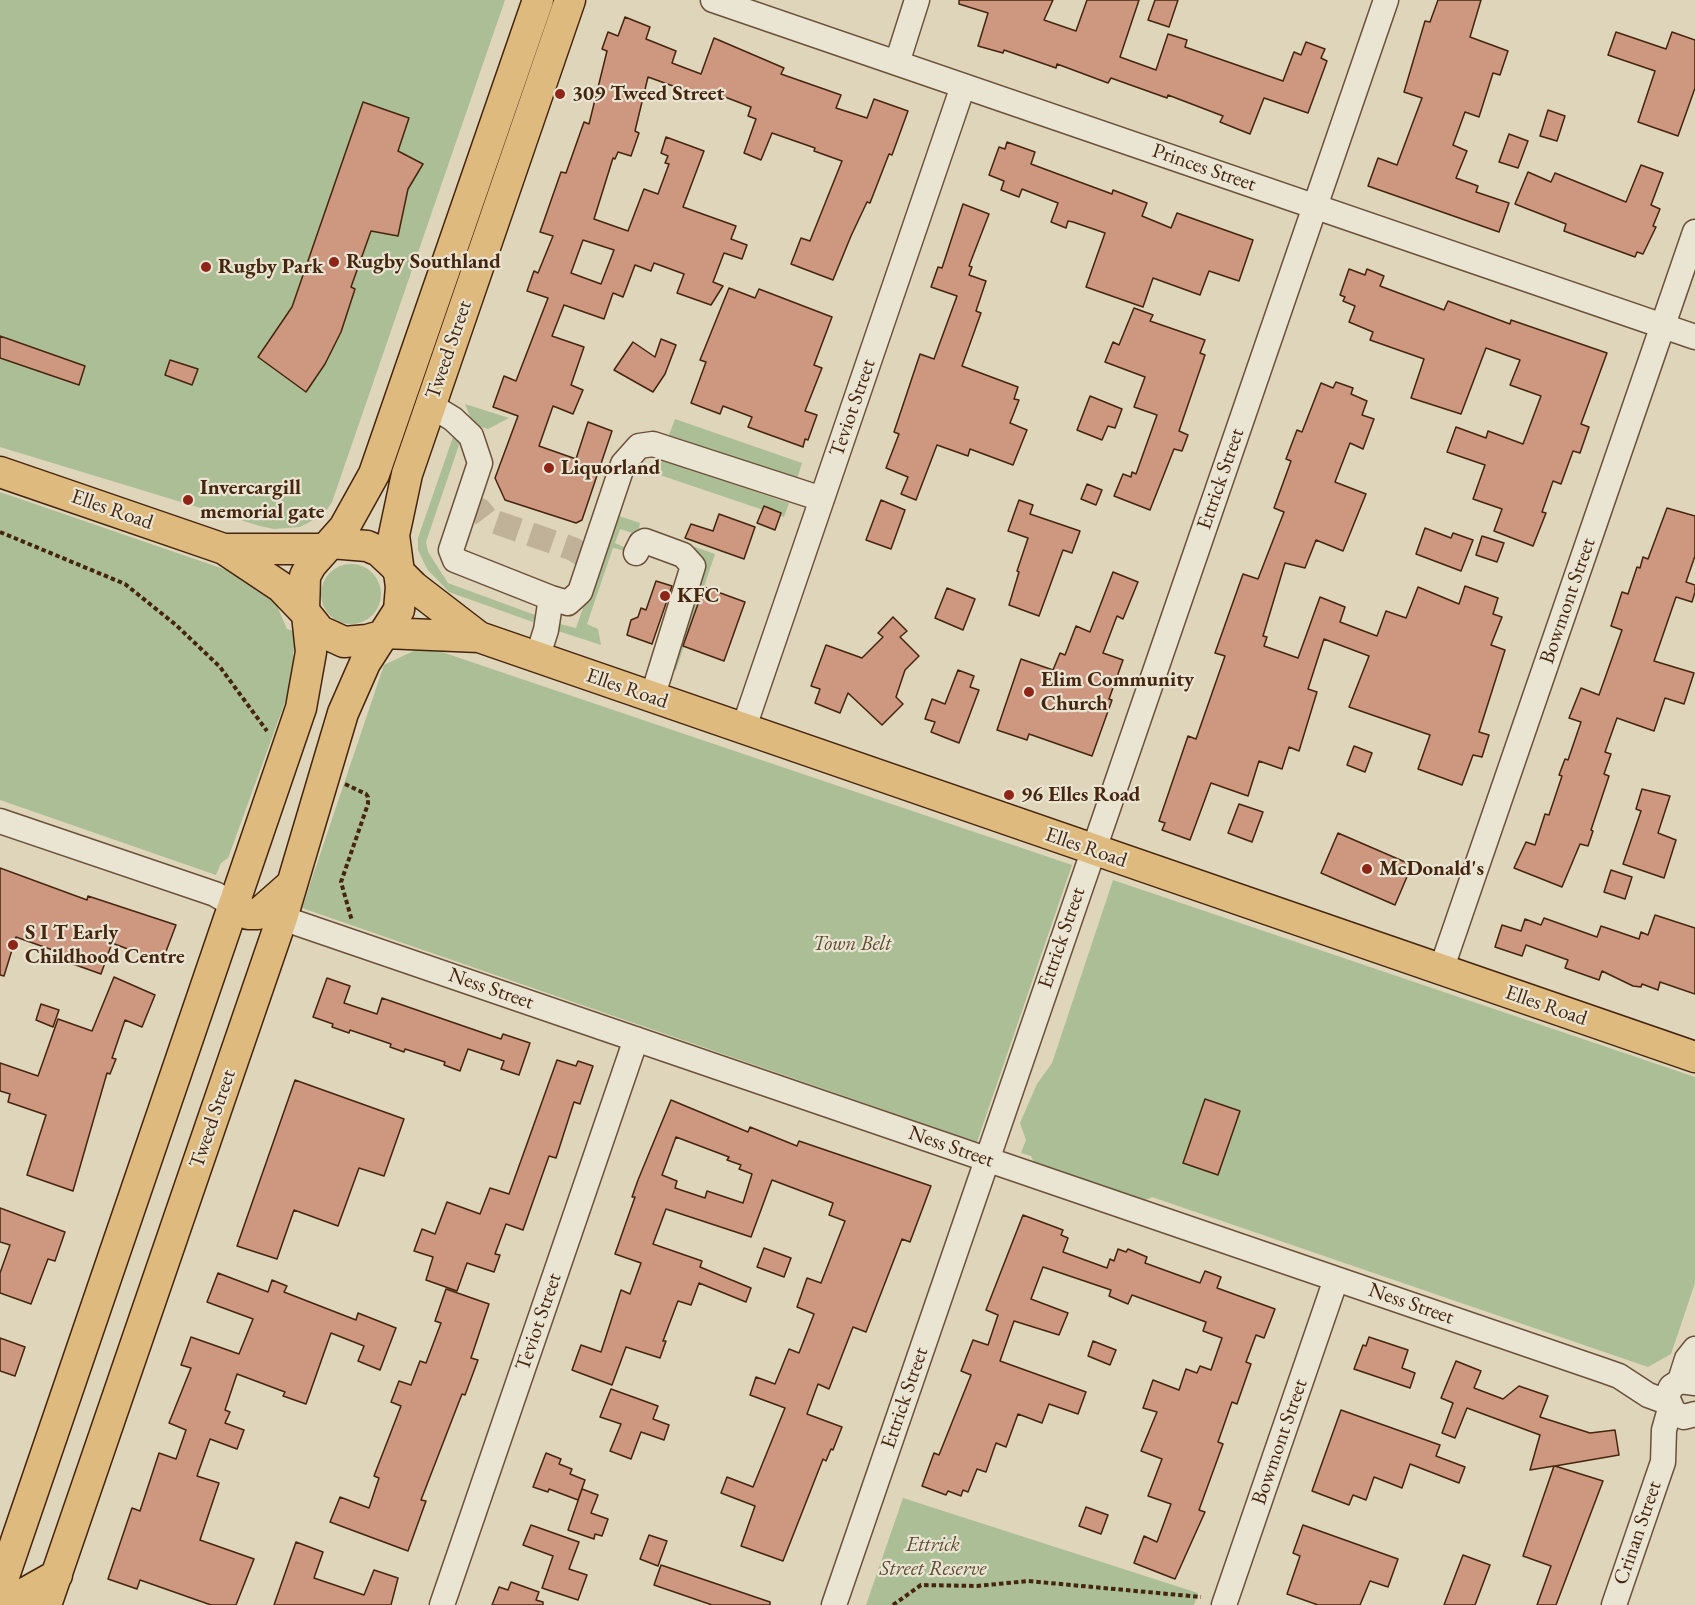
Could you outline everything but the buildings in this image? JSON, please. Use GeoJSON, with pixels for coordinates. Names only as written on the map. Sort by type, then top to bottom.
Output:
{"type":"FeatureCollection","features":[{"type":"Feature","properties":{"kind":"main road","name":"Tweed Street"},"geometry":{"type":"LineString","coordinates":[[0,1588],[306,690],[311,652],[305,613],[305,576],[354,512],[374,474],[538,0]]}},
{"type":"Feature","properties":{"kind":"main road","name":"Tweed Street"},"geometry":{"type":"LineString","coordinates":[[46,1605],[282,918],[347,703],[365,663],[399,610],[401,599],[394,535],[397,509],[430,405],[570,0]]}},
{"type":"Feature","properties":{"kind":"main road","name":"Elles Road"},"geometry":{"type":"LineString","coordinates":[[0,472],[224,549],[281,587],[305,613]]}},
{"type":"Feature","properties":{"kind":"main road","name":"Elles Road"},"geometry":{"type":"LineString","coordinates":[[224,549],[327,546]]}},
{"type":"Feature","properties":{"kind":"main road"},"geometry":{"type":"LineString","coordinates":[[327,546],[367,546],[379,551],[397,569]]}},
{"type":"Feature","properties":{"kind":"main road","name":"Elles Road"},"geometry":{"type":"LineString","coordinates":[[397,569],[414,587],[479,637],[1695,1057]]}},
{"type":"Feature","properties":{"kind":"main road"},"geometry":{"type":"LineString","coordinates":[[305,613],[320,630],[344,642],[367,640],[383,634]]}},
{"type":"Feature","properties":{"kind":"main road","name":"Elles Road"},"geometry":{"type":"LineString","coordinates":[[383,634],[479,637]]}},
{"type":"Feature","properties":{"kind":"main road"},"geometry":{"type":"LineString","coordinates":[[234,905],[248,914],[258,914],[292,884]]}},
{"type":"Feature","properties":{"kind":"main road"},"geometry":{"type":"LineString","coordinates":[[0,1599],[25,1593],[57,1575]]}},
{"type":"Feature","properties":{"kind":"street","name":"Princes Street"},"geometry":{"type":"LineString","coordinates":[[713,0],[1695,337]]}},
{"type":"Feature","properties":{"kind":"street"},"geometry":{"type":"LineString","coordinates":[[897,63],[917,0]]}},
{"type":"Feature","properties":{"kind":"street","name":"Ettrick Street"},"geometry":{"type":"LineString","coordinates":[[837,1604],[986,1159],[1386,0]]}},
{"type":"Feature","properties":{"kind":"street","name":"Teviot Street"},"geometry":{"type":"LineString","coordinates":[[743,730],[963,86]]}},
{"type":"Feature","properties":{"kind":"street","name":"Bowmont Street"},"geometry":{"type":"LineString","coordinates":[[1441,970],[1695,232]]}},
{"type":"Feature","properties":{"kind":"street"},"geometry":{"type":"LineString","coordinates":[[430,405],[453,419],[471,436],[480,463],[451,550],[455,560],[568,603],[580,592],[623,464],[639,446],[653,444],[822,499]]}},
{"type":"Feature","properties":{"kind":"street"},"geometry":{"type":"LineString","coordinates":[[636,553],[641,543],[645,541],[683,555],[693,566],[652,698]]}},
{"type":"Feature","properties":{"kind":"street"},"geometry":{"type":"LineString","coordinates":[[537,658],[548,622],[551,598]]}},
{"type":"Feature","properties":{"kind":"street"},"geometry":{"type":"LineString","coordinates":[[0,821],[215,894],[234,905]]}},
{"type":"Feature","properties":{"kind":"street","name":"Ness Street"},"geometry":{"type":"LineString","coordinates":[[282,918],[1619,1376],[1648,1395],[1685,1402]]}},
{"type":"Feature","properties":{"kind":"street","name":"Teviot Street"},"geometry":{"type":"LineString","coordinates":[[442,1605],[636,1039]]}},
{"type":"Feature","properties":{"kind":"street","name":"Bowmont Street"},"geometry":{"type":"LineString","coordinates":[[1224,1605],[1336,1279]]}},
{"type":"Feature","properties":{"kind":"street","name":"Crinan Street"},"geometry":{"type":"LineString","coordinates":[[1614,1605],[1663,1462],[1682,1437],[1687,1359],[1695,1349]]}},
{"type":"Feature","properties":{"kind":"path"},"geometry":{"type":"LineString","coordinates":[[0,532],[125,584],[176,625],[220,667],[269,734]]}},
{"type":"Feature","properties":{"kind":"path"},"geometry":{"type":"LineString","coordinates":[[337,781],[359,790],[368,797],[368,804],[341,882],[353,919]]}},
{"type":"Feature","properties":{"kind":"path"},"geometry":{"type":"LineString","coordinates":[[893,1605],[921,1586],[977,1586],[1028,1581],[1201,1597]]}},
{"type":"Feature","properties":{"kind":"green space","name":"Rugby Park"},"geometry":{"type":"Polygon","coordinates":[[[0,0],[505,0],[332,502],[323,515],[300,527],[274,529],[0,447],[0,0]]]}},
{"type":"Feature","properties":{"kind":"green space"},"geometry":{"type":"Polygon","coordinates":[[[465,404],[509,418],[488,429],[478,426],[471,419],[465,404]]]}},
{"type":"Feature","properties":{"kind":"green space"},"geometry":{"type":"Polygon","coordinates":[[[675,419],[802,463],[797,479],[669,435],[675,419]]]}},
{"type":"Feature","properties":{"kind":"green space"},"geometry":{"type":"Polygon","coordinates":[[[453,437],[460,442],[426,542],[428,552],[448,583],[535,615],[533,622],[449,592],[427,569],[418,550],[418,538],[453,437]]]}},
{"type":"Feature","properties":{"kind":"green space"},"geometry":{"type":"Polygon","coordinates":[[[662,460],[789,503],[784,517],[657,474],[662,460]]]}},
{"type":"Feature","properties":{"kind":"green space"},"geometry":{"type":"Polygon","coordinates":[[[0,492],[241,575],[274,599],[287,629],[300,633],[293,653],[296,672],[228,858],[221,863],[216,875],[0,800],[0,492]]]}},
{"type":"Feature","properties":{"kind":"green space"},"geometry":{"type":"Polygon","coordinates":[[[616,515],[640,523],[639,528],[715,554],[676,670],[667,667],[700,572],[681,548],[620,529],[615,543],[626,548],[626,551],[613,548],[587,624],[598,629],[601,645],[558,631],[560,624],[576,628],[616,515]]]}},
{"type":"Feature","properties":{"kind":"green space"},"geometry":{"type":"Polygon","coordinates":[[[351,564],[368,569],[376,577],[381,594],[376,611],[368,619],[351,624],[334,619],[326,611],[321,594],[326,577],[334,569],[351,564]]]}},
{"type":"Feature","properties":{"kind":"green space","name":"Town Belt"},"geometry":{"type":"Polygon","coordinates":[[[424,646],[1072,865],[977,1142],[302,908],[384,665],[424,646]]]}},
{"type":"Feature","properties":{"kind":"green space"},"geometry":{"type":"Polygon","coordinates":[[[1113,880],[1695,1077],[1695,1283],[1671,1354],[1648,1367],[1152,1197],[1139,1203],[1036,1168],[1031,1156],[1021,1153],[1026,1140],[1020,1123],[1037,1084],[1052,1063],[1113,880]]]}},
{"type":"Feature","properties":{"kind":"green space","name":"Ettrick Street Reserve"},"geometry":{"type":"Polygon","coordinates":[[[903,1498],[1198,1593],[1194,1605],[866,1605],[903,1498]]]}},
{"type":"Feature","properties":{"kind":"tunnel"},"geometry":{"type":"LineString","coordinates":[[466,505],[480,510],[487,519],[573,549],[591,560]]}},
{"type":"Feature","properties":{"kind":"place","name":"309 Tweed Street"},"geometry":{"type":"Point","coordinates":[560,94]}},
{"type":"Feature","properties":{"kind":"place","name":"Rugby Southland"},"geometry":{"type":"Point","coordinates":[334,262]}},
{"type":"Feature","properties":{"kind":"place","name":"Rugby Park"},"geometry":{"type":"Point","coordinates":[206,267]}},
{"type":"Feature","properties":{"kind":"place","name":"Liquorland"},"geometry":{"type":"Point","coordinates":[549,468]}},
{"type":"Feature","properties":{"kind":"place","name":"Invercargill memorial gate"},"geometry":{"type":"Point","coordinates":[188,500]}},
{"type":"Feature","properties":{"kind":"place","name":"KFC"},"geometry":{"type":"Point","coordinates":[665,596]}},
{"type":"Feature","properties":{"kind":"place","name":"Elim Community Church"},"geometry":{"type":"Point","coordinates":[1029,692]}},
{"type":"Feature","properties":{"kind":"place","name":"96 Elles Road"},"geometry":{"type":"Point","coordinates":[1009,795]}},
{"type":"Feature","properties":{"kind":"place","name":"McDonald's"},"geometry":{"type":"Point","coordinates":[1367,869]}},
{"type":"Feature","properties":{"kind":"place","name":"S I T Early Childhood Centre"},"geometry":{"type":"Point","coordinates":[13,945]}}]}
